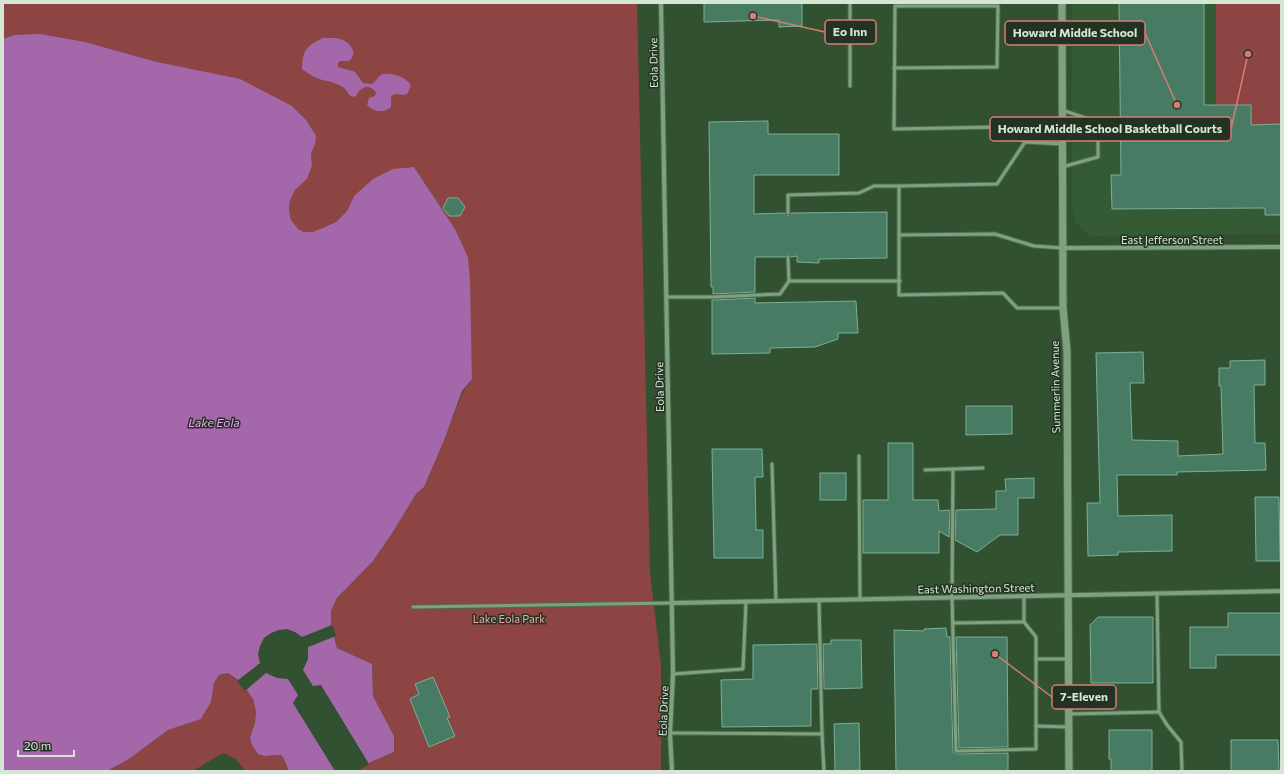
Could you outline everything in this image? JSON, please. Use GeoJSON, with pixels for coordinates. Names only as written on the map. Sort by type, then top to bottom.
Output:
{"type":"FeatureCollection","features":[{"type":"Feature","properties":{"kind":"street","name":"Eola Drive"},"geometry":{"type":"LineString","coordinates":[[661,3],[674,674],[670,733],[672,771]]}},
{"type":"Feature","properties":{"kind":"street","name":"Summerlin Avenue"},"geometry":{"type":"LineString","coordinates":[[1062,3],[1063,308],[1067,351],[1069,771]]}},
{"type":"Feature","properties":{"kind":"street","name":"East Jefferson Street"},"geometry":{"type":"LineString","coordinates":[[1063,248],[1281,247]]}},
{"type":"Feature","properties":{"kind":"street","name":"East Washington Street"},"geometry":{"type":"LineString","coordinates":[[672,603],[1281,591]]}},
{"type":"Feature","properties":{"kind":"lane"},"geometry":{"type":"LineString","coordinates":[[850,3],[850,86]]}},
{"type":"Feature","properties":{"kind":"lane"},"geometry":{"type":"LineString","coordinates":[[894,68],[997,67],[998,6],[895,6],[894,68],[894,130],[998,127],[1025,142],[1062,144]]}},
{"type":"Feature","properties":{"kind":"lane"},"geometry":{"type":"LineString","coordinates":[[1062,110],[1098,122],[1098,158],[1062,167]]}},
{"type":"Feature","properties":{"kind":"lane"},"geometry":{"type":"LineString","coordinates":[[788,213],[788,195],[859,193],[874,186],[997,184],[1025,142]]}},
{"type":"Feature","properties":{"kind":"lane"},"geometry":{"type":"LineString","coordinates":[[899,186],[900,295],[1003,293],[1017,308],[1063,308]]}},
{"type":"Feature","properties":{"kind":"lane"},"geometry":{"type":"LineString","coordinates":[[899,235],[995,234],[1034,246],[1063,248]]}},
{"type":"Feature","properties":{"kind":"lane"},"geometry":{"type":"LineString","coordinates":[[666,297],[712,297],[780,294],[789,281],[788,257]]}},
{"type":"Feature","properties":{"kind":"lane"},"geometry":{"type":"LineString","coordinates":[[789,281],[900,281]]}},
{"type":"Feature","properties":{"kind":"lane"},"geometry":{"type":"LineString","coordinates":[[859,456],[860,599]]}},
{"type":"Feature","properties":{"kind":"lane"},"geometry":{"type":"LineString","coordinates":[[772,464],[776,601]]}},
{"type":"Feature","properties":{"kind":"lane"},"geometry":{"type":"LineString","coordinates":[[925,470],[983,468]]}},
{"type":"Feature","properties":{"kind":"lane"},"geometry":{"type":"LineString","coordinates":[[953,469],[952,597],[954,622],[956,750],[1036,749],[1036,637],[1024,622],[1024,596]]}},
{"type":"Feature","properties":{"kind":"lane"},"geometry":{"type":"LineString","coordinates":[[1157,594],[1159,712],[1167,725],[1181,742],[1182,771]]}},
{"type":"Feature","properties":{"kind":"lane"},"geometry":{"type":"LineString","coordinates":[[819,600],[824,771]]}},
{"type":"Feature","properties":{"kind":"lane"},"geometry":{"type":"LineString","coordinates":[[674,674],[743,669],[746,602]]}},
{"type":"Feature","properties":{"kind":"lane"},"geometry":{"type":"LineString","coordinates":[[413,607],[672,603]]}},
{"type":"Feature","properties":{"kind":"lane"},"geometry":{"type":"LineString","coordinates":[[954,622],[1024,622]]}},
{"type":"Feature","properties":{"kind":"lane"},"geometry":{"type":"LineString","coordinates":[[1036,659],[1069,659]]}},
{"type":"Feature","properties":{"kind":"lane"},"geometry":{"type":"LineString","coordinates":[[1069,714],[1159,712]]}},
{"type":"Feature","properties":{"kind":"lane"},"geometry":{"type":"LineString","coordinates":[[1036,726],[1069,727]]}},
{"type":"Feature","properties":{"kind":"lane"},"geometry":{"type":"LineString","coordinates":[[670,733],[822,734]]}},
{"type":"Feature","properties":{"kind":"shaded area"},"geometry":{"type":"Polygon","coordinates":[[[1072,3],[1281,3],[1281,234],[1092,236],[1082,230],[1075,221],[1072,207],[1072,3]]]}},
{"type":"Feature","properties":{"kind":"green space","name":"Lake Eola Park"},"geometry":{"type":"Polygon","coordinates":[[[3,3],[637,3],[650,573],[661,665],[661,771],[357,771],[373,761],[394,752],[394,736],[373,696],[372,664],[337,648],[331,626],[331,611],[337,598],[373,561],[416,494],[424,487],[463,391],[472,379],[468,257],[455,229],[415,168],[407,167],[354,196],[347,211],[336,222],[313,232],[304,232],[298,229],[291,220],[289,209],[290,200],[295,190],[307,179],[312,166],[311,154],[315,144],[157,62],[85,42],[14,35],[3,39],[3,3]]]}},
{"type":"Feature","properties":{"kind":"green space"},"geometry":{"type":"Polygon","coordinates":[[[1216,3],[1281,3],[1281,124],[1251,125],[1251,105],[1216,105],[1216,3]]]}},
{"type":"Feature","properties":{"kind":"green space"},"geometry":{"type":"Polygon","coordinates":[[[228,673],[241,682],[253,699],[256,712],[255,723],[250,737],[258,754],[264,756],[281,755],[289,771],[245,771],[236,759],[223,753],[193,771],[107,771],[129,759],[168,730],[201,719],[211,702],[214,683],[219,675],[228,673]]]}},
{"type":"Feature","properties":{"kind":"water","name":"Lake Eola"},"geometry":{"type":"Polygon","coordinates":[[[40,34],[85,42],[157,62],[240,79],[292,106],[306,120],[316,136],[311,154],[312,166],[307,179],[295,190],[290,200],[289,209],[291,220],[298,229],[304,232],[313,232],[336,222],[347,211],[354,196],[373,179],[393,169],[414,167],[455,229],[468,257],[470,281],[472,379],[462,391],[445,438],[424,487],[416,494],[373,561],[337,598],[331,611],[331,626],[337,648],[372,664],[373,696],[394,736],[394,752],[373,761],[357,771],[289,771],[281,755],[264,756],[258,754],[252,745],[250,737],[255,723],[256,712],[253,699],[241,682],[228,673],[219,675],[214,683],[211,702],[201,719],[168,730],[129,759],[107,771],[3,771],[3,39],[14,35],[40,34]]]}},
{"type":"Feature","properties":{"kind":"water"},"geometry":{"type":"Polygon","coordinates":[[[323,38],[343,40],[352,48],[353,56],[351,59],[349,61],[340,61],[338,63],[338,67],[353,71],[363,83],[372,84],[381,75],[393,74],[409,82],[411,85],[408,93],[405,95],[394,94],[391,97],[391,107],[385,111],[376,111],[367,105],[369,98],[375,96],[376,92],[373,89],[368,87],[362,88],[356,96],[352,97],[341,86],[309,74],[302,69],[304,53],[312,44],[323,38]]]}},
{"type":"Feature","properties":{"kind":"pier"},"geometry":{"type":"Polygon","coordinates":[[[332,625],[336,636],[308,647],[308,659],[303,670],[313,686],[321,685],[369,764],[358,771],[335,771],[293,703],[298,695],[288,679],[277,678],[266,673],[245,691],[237,681],[260,663],[258,654],[260,646],[264,638],[271,633],[287,629],[302,637],[332,625]]]}},
{"type":"Feature","properties":{"kind":"building"},"geometry":{"type":"Polygon","coordinates":[[[704,3],[802,3],[802,26],[779,27],[779,20],[704,22],[704,3]]]}},
{"type":"Feature","properties":{"kind":"building"},"geometry":{"type":"Polygon","coordinates":[[[1119,3],[1204,3],[1204,105],[1251,105],[1251,125],[1281,124],[1281,215],[1265,215],[1265,208],[1112,209],[1111,175],[1121,175],[1119,3]]]}},
{"type":"Feature","properties":{"kind":"building"},"geometry":{"type":"Polygon","coordinates":[[[768,121],[768,134],[839,134],[839,175],[754,175],[754,214],[785,213],[788,216],[791,213],[887,212],[887,258],[819,259],[819,263],[797,262],[797,256],[791,257],[788,254],[785,257],[755,257],[755,292],[713,294],[713,287],[711,287],[709,122],[768,121]]]}},
{"type":"Feature","properties":{"kind":"building"},"geometry":{"type":"Polygon","coordinates":[[[448,198],[458,198],[465,207],[460,216],[449,216],[443,208],[448,198]]]}},
{"type":"Feature","properties":{"kind":"building"},"geometry":{"type":"Polygon","coordinates":[[[755,298],[755,303],[856,301],[858,333],[838,333],[838,339],[815,347],[770,348],[770,353],[712,354],[712,300],[755,298]]]}},
{"type":"Feature","properties":{"kind":"building"},"geometry":{"type":"Polygon","coordinates":[[[1143,352],[1144,383],[1130,383],[1132,440],[1178,441],[1178,456],[1223,454],[1219,368],[1230,368],[1230,361],[1265,360],[1265,385],[1254,385],[1255,443],[1265,443],[1266,470],[1177,472],[1177,475],[1117,475],[1118,516],[1172,515],[1172,551],[1118,552],[1118,555],[1088,556],[1087,503],[1100,503],[1096,353],[1143,352]]]}},
{"type":"Feature","properties":{"kind":"building"},"geometry":{"type":"Polygon","coordinates":[[[966,406],[1012,406],[1012,434],[966,435],[966,406]]]}},
{"type":"Feature","properties":{"kind":"building"},"geometry":{"type":"Polygon","coordinates":[[[888,443],[913,443],[913,500],[938,500],[939,511],[950,510],[949,537],[939,531],[939,553],[863,553],[863,500],[888,500],[888,443]]]}},
{"type":"Feature","properties":{"kind":"building"},"geometry":{"type":"Polygon","coordinates":[[[712,449],[762,449],[763,477],[755,477],[756,530],[763,530],[763,558],[714,558],[712,449]]]}},
{"type":"Feature","properties":{"kind":"building"},"geometry":{"type":"Polygon","coordinates":[[[820,473],[846,473],[846,500],[820,500],[820,473]]]}},
{"type":"Feature","properties":{"kind":"building"},"geometry":{"type":"Polygon","coordinates":[[[1034,478],[1034,498],[1018,498],[1018,535],[1000,535],[977,552],[955,540],[956,510],[996,509],[996,491],[1006,491],[1005,479],[1034,478]]]}},
{"type":"Feature","properties":{"kind":"building"},"geometry":{"type":"Polygon","coordinates":[[[1255,497],[1279,497],[1280,561],[1256,561],[1255,497]]]}},
{"type":"Feature","properties":{"kind":"building"},"geometry":{"type":"Polygon","coordinates":[[[1228,613],[1281,613],[1281,655],[1216,655],[1216,668],[1190,668],[1190,627],[1228,627],[1228,613]]]}},
{"type":"Feature","properties":{"kind":"building"},"geometry":{"type":"Polygon","coordinates":[[[1098,617],[1153,617],[1153,683],[1091,683],[1090,625],[1098,617]]]}},
{"type":"Feature","properties":{"kind":"building"},"geometry":{"type":"Polygon","coordinates":[[[946,628],[947,637],[950,637],[953,752],[956,754],[1008,753],[1008,771],[896,771],[894,630],[924,631],[924,629],[946,628]]]}},
{"type":"Feature","properties":{"kind":"building"},"geometry":{"type":"Polygon","coordinates":[[[956,637],[1007,637],[1008,747],[959,748],[956,637]]]}},
{"type":"Feature","properties":{"kind":"building"},"geometry":{"type":"Polygon","coordinates":[[[831,640],[861,640],[862,688],[824,689],[823,644],[831,644],[831,640]]]}},
{"type":"Feature","properties":{"kind":"building"},"geometry":{"type":"Polygon","coordinates":[[[817,644],[818,689],[811,689],[811,726],[722,727],[721,680],[753,679],[753,645],[817,644]]]}},
{"type":"Feature","properties":{"kind":"building"},"geometry":{"type":"Polygon","coordinates":[[[433,677],[450,717],[447,718],[455,736],[429,747],[410,699],[419,694],[415,684],[433,677]]]}},
{"type":"Feature","properties":{"kind":"building"},"geometry":{"type":"Polygon","coordinates":[[[859,723],[860,770],[835,771],[834,724],[859,723]]]}},
{"type":"Feature","properties":{"kind":"building"},"geometry":{"type":"Polygon","coordinates":[[[1109,730],[1152,730],[1152,771],[1111,771],[1111,759],[1109,759],[1109,730]]]}},
{"type":"Feature","properties":{"kind":"building"},"geometry":{"type":"Polygon","coordinates":[[[1231,740],[1278,740],[1279,771],[1231,771],[1231,740]]]}},
{"type":"Feature","properties":{"kind":"place","name":"Eo Inn"},"geometry":{"type":"Point","coordinates":[753,16]}},
{"type":"Feature","properties":{"kind":"place","name":"Howard Middle School Basketball Courts"},"geometry":{"type":"Point","coordinates":[1248,54]}},
{"type":"Feature","properties":{"kind":"place","name":"Howard Middle School"},"geometry":{"type":"Point","coordinates":[1177,105]}},
{"type":"Feature","properties":{"kind":"place","name":"7-Eleven"},"geometry":{"type":"Point","coordinates":[995,654]}}]}
